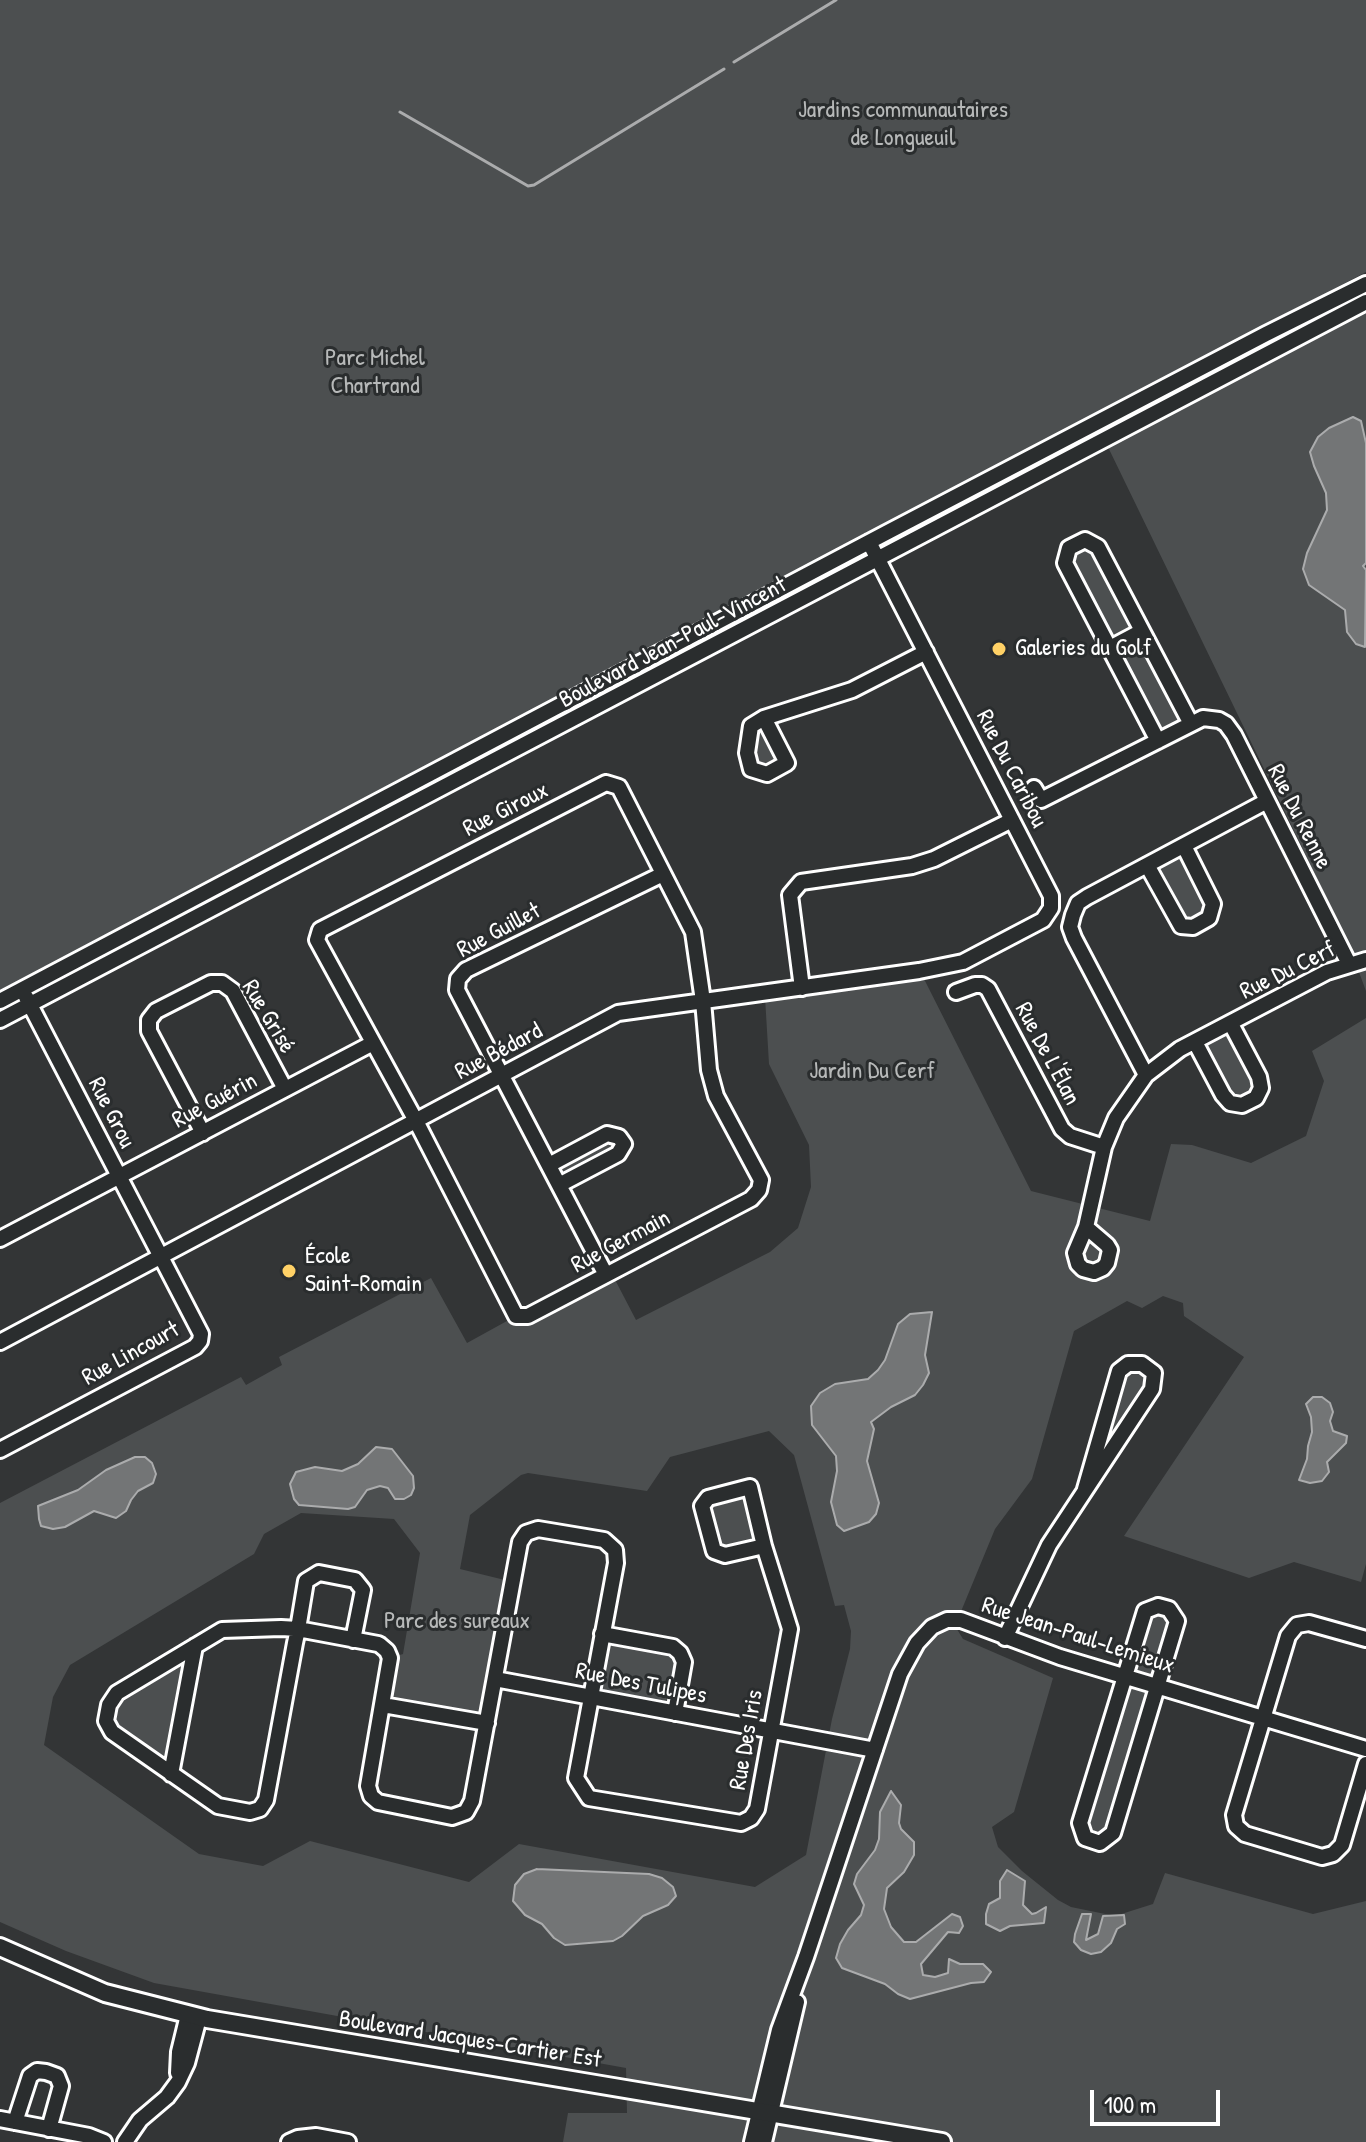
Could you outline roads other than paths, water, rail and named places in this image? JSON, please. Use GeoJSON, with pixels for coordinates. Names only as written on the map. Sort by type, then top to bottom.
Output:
{"type":"FeatureCollection","features":[{"type":"Feature","properties":{"kind":"main road","name":"Boulevard Jacques-Cartier Est"},"geometry":{"type":"LineString","coordinates":[[0,1947],[105,1993],[194,2016],[290,2035],[942,2142]]}},
{"type":"Feature","properties":{"kind":"street","name":"Boulevard Jean-Paul-Vincent"},"geometry":{"type":"LineString","coordinates":[[0,1001],[869,542],[1366,284]]}},
{"type":"Feature","properties":{"kind":"street","name":"Boulevard Jean-Paul-Vincent"},"geometry":{"type":"LineString","coordinates":[[0,1020],[1366,302]]}},
{"type":"Feature","properties":{"kind":"street"},"geometry":{"type":"LineString","coordinates":[[1034,788],[1041,800],[1158,741],[1191,724],[1098,547],[1085,540],[1069,548],[1065,563],[1158,741]]}},
{"type":"Feature","properties":{"kind":"street","name":"Rue Du Caribou"},"geometry":{"type":"LineString","coordinates":[[869,542],[1051,896],[1051,908]]}},
{"type":"Feature","properties":{"kind":"street"},"geometry":{"type":"LineString","coordinates":[[1110,648],[1142,631]]}},
{"type":"Feature","properties":{"kind":"street"},"geometry":{"type":"LineString","coordinates":[[764,718],[852,690],[926,652]]}},
{"type":"Feature","properties":{"kind":"street","name":"Rue Du Renne"},"geometry":{"type":"LineString","coordinates":[[1191,724],[1203,718],[1219,720],[1234,735],[1349,964]]}},
{"type":"Feature","properties":{"kind":"street","name":"Rue Giroux"},"geometry":{"type":"LineString","coordinates":[[373,1043],[317,940],[320,930],[606,783],[619,787],[693,932],[703,1001]]}},
{"type":"Feature","properties":{"kind":"street"},"geometry":{"type":"LineString","coordinates":[[1146,1075],[1074,938],[1070,927],[1078,903],[1267,801]]}},
{"type":"Feature","properties":{"kind":"street"},"geometry":{"type":"LineString","coordinates":[[802,988],[790,895],[801,882],[912,866],[934,859],[1012,820]]}},
{"type":"Feature","properties":{"kind":"street"},"geometry":{"type":"LineString","coordinates":[[1147,865],[1181,926],[1193,927],[1209,918],[1213,904],[1184,846]]}},
{"type":"Feature","properties":{"kind":"street","name":"Rue Guillet"},"geometry":{"type":"LineString","coordinates":[[606,1275],[457,990],[458,979],[466,970],[663,874]]}},
{"type":"Feature","properties":{"kind":"street","name":"Rue Bédard"},"geometry":{"type":"LineString","coordinates":[[0,1342],[618,1013],[919,971],[963,962],[1043,920],[1051,908]]}},
{"type":"Feature","properties":{"kind":"street","name":"Rue Du Cerf"},"geometry":{"type":"LineString","coordinates":[[1086,1227],[1104,1147],[1116,1118],[1146,1075],[1180,1049],[1327,972],[1366,960]]}},
{"type":"Feature","properties":{"kind":"street","name":"Rue Grisé"},"geometry":{"type":"LineString","coordinates":[[203,1133],[149,1031],[149,1020],[156,1011],[211,983],[222,983],[233,991],[285,1089]]}},
{"type":"Feature","properties":{"kind":"street","name":"Rue De L'Élan"},"geometry":{"type":"LineString","coordinates":[[956,992],[975,985],[988,989],[1062,1129],[1070,1136],[1104,1147]]}},
{"type":"Feature","properties":{"kind":"street","name":"Rue Grou"},"geometry":{"type":"LineString","coordinates":[[22,989],[161,1257]]}},
{"type":"Feature","properties":{"kind":"street","name":"Rue Germain"},"geometry":{"type":"LineString","coordinates":[[416,1121],[516,1316],[528,1316],[751,1199],[759,1190],[761,1180],[716,1096],[709,1070],[703,1001]]}},
{"type":"Feature","properties":{"kind":"street","name":"Rue Du Cerf"},"geometry":{"type":"LineString","coordinates":[[1195,1042],[1230,1103],[1242,1105],[1256,1098],[1261,1088],[1259,1077],[1231,1024]]}},
{"type":"Feature","properties":{"kind":"street"},"geometry":{"type":"LineString","coordinates":[[373,1043],[416,1121]]}},
{"type":"Feature","properties":{"kind":"street","name":"Rue Guérin"},"geometry":{"type":"LineString","coordinates":[[0,1239],[373,1043]]}},
{"type":"Feature","properties":{"kind":"street"},"geometry":{"type":"LineString","coordinates":[[549,1165],[607,1134],[619,1137],[624,1144],[618,1154],[559,1185]]}},
{"type":"Feature","properties":{"kind":"street","name":"Rue Lincourt"},"geometry":{"type":"LineString","coordinates":[[0,1450],[195,1347],[201,1334],[161,1257]]}},
{"type":"Feature","properties":{"kind":"street"},"geometry":{"type":"LineString","coordinates":[[1005,1638],[1049,1545],[1152,1389],[1154,1373],[1142,1364],[1128,1364],[1119,1371],[1085,1489]]}},
{"type":"Feature","properties":{"kind":"street","name":"Rue Des Iris"},"geometry":{"type":"LineString","coordinates":[[591,1697],[576,1778],[589,1798],[741,1823],[751,1818],[757,1809],[790,1629],[764,1546],[750,1487],[708,1498],[702,1506],[714,1551],[725,1555],[764,1546]]}},
{"type":"Feature","properties":{"kind":"street"},"geometry":{"type":"LineString","coordinates":[[353,1640],[363,1590],[355,1580],[319,1573],[306,1581],[298,1629],[266,1800],[260,1809],[250,1812],[218,1806],[112,1732],[106,1721],[109,1705],[117,1693],[222,1630],[298,1629],[353,1640],[380,1645],[390,1658],[368,1786],[371,1796],[378,1802],[452,1817],[466,1812],[472,1801],[520,1542],[526,1533],[538,1529],[604,1540],[615,1550],[616,1563],[591,1697]]}},
{"type":"Feature","properties":{"kind":"street"},"geometry":{"type":"LineString","coordinates":[[1158,1606],[1169,1609],[1177,1621],[1113,1833],[1100,1843],[1085,1838],[1080,1823],[1125,1676],[1145,1611],[1158,1606]]}},
{"type":"Feature","properties":{"kind":"street","name":"Rue Jean-Paul-Lemieux"},"geometry":{"type":"LineString","coordinates":[[764,2142],[765,2112],[779,2030],[900,1674],[917,1643],[932,1627],[947,1620],[961,1620],[1005,1638],[1366,1749]]}},
{"type":"Feature","properties":{"kind":"street"},"geometry":{"type":"LineString","coordinates":[[1366,1639],[1309,1623],[1297,1625],[1288,1636],[1234,1815],[1236,1826],[1245,1834],[1322,1857],[1333,1854],[1342,1845],[1361,1800],[1366,1764]]}},
{"type":"Feature","properties":{"kind":"street"},"geometry":{"type":"LineString","coordinates":[[602,1634],[673,1647],[680,1653],[684,1662],[675,1713]]}},
{"type":"Feature","properties":{"kind":"street"},"geometry":{"type":"LineString","coordinates":[[171,1774],[195,1646]]}},
{"type":"Feature","properties":{"kind":"street","name":"Rue Des Tulipes"},"geometry":{"type":"LineString","coordinates":[[495,1679],[875,1750]]}},
{"type":"Feature","properties":{"kind":"street"},"geometry":{"type":"LineString","coordinates":[[383,1705],[487,1723]]}},
{"type":"Feature","properties":{"kind":"street"},"geometry":{"type":"LineString","coordinates":[[125,2142],[140,2120],[167,2097],[178,2082],[179,2052],[194,2016]]}},
{"type":"Feature","properties":{"kind":"street"},"geometry":{"type":"LineString","coordinates":[[49,2129],[61,2086],[57,2076],[37,2071],[30,2076],[8,2120],[49,2129],[89,2136],[104,2142]]}},
{"type":"Feature","properties":{"kind":"street","name":"Rue Jean-Paul-Lemieux"},"geometry":{"type":"LineString","coordinates":[[752,2142],[765,2112]]}},
{"type":"Feature","properties":{"kind":"street"},"geometry":{"type":"LineString","coordinates":[[289,2142],[316,2136],[348,2142]]}},
{"type":"Feature","properties":{"kind":"waterway"},"geometry":{"type":"LineString","coordinates":[[734,62],[836,0]]}},
{"type":"Feature","properties":{"kind":"waterway"},"geometry":{"type":"LineString","coordinates":[[400,112],[528,186],[724,69]]}},
{"type":"Feature","properties":{"kind":"place","name":"Galeries du Golf"},"geometry":{"type":"Point","coordinates":[999,649]}},
{"type":"Feature","properties":{"kind":"place","name":"École Saint-Romain"},"geometry":{"type":"Point","coordinates":[289,1271]}},
{"type":"Feature","properties":{"kind":"park label","name":"Jardins communautaires de Longueuil"},"geometry":{"type":"Point","coordinates":[903,125]}},
{"type":"Feature","properties":{"kind":"park label","name":"Parc Michel Chartrand"},"geometry":{"type":"Point","coordinates":[375,373]}},
{"type":"Feature","properties":{"kind":"park label","name":"Jardin Du Cerf"},"geometry":{"type":"Point","coordinates":[872,1072]}},
{"type":"Feature","properties":{"kind":"park label","name":"Parc des sureaux"},"geometry":{"type":"Point","coordinates":[457,1622]}}]}
